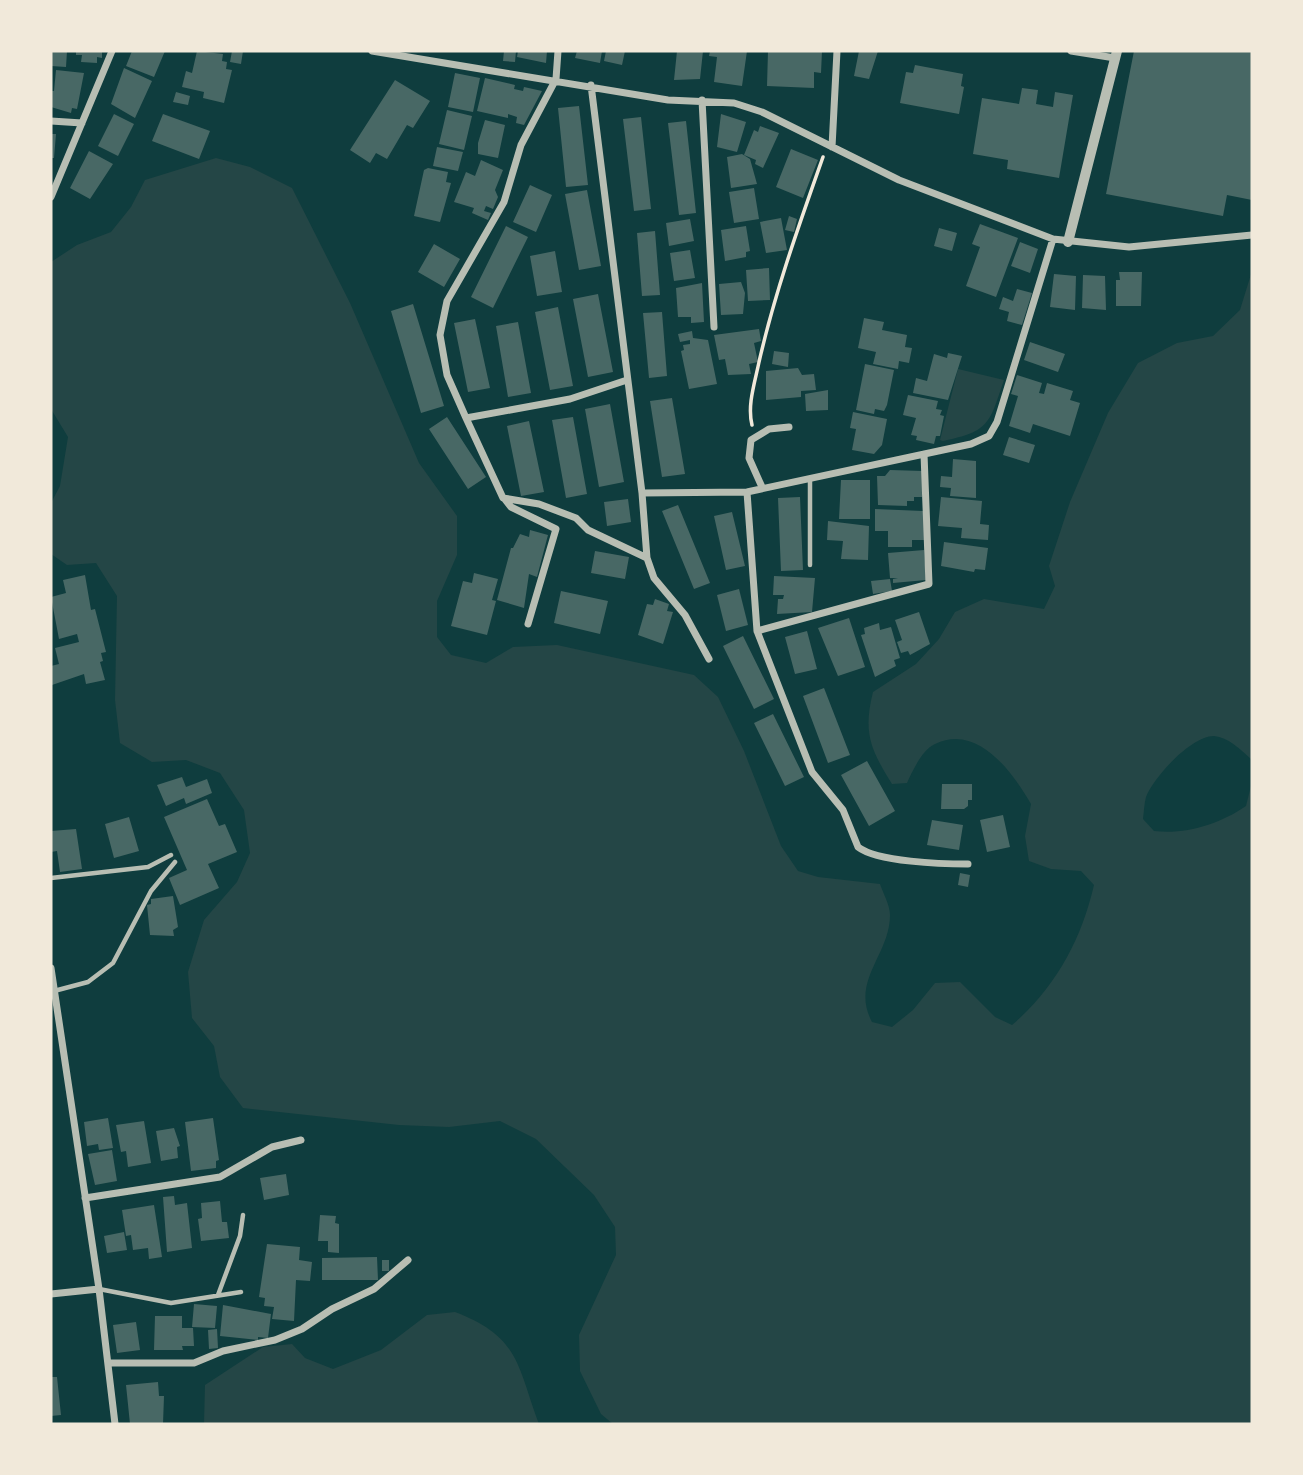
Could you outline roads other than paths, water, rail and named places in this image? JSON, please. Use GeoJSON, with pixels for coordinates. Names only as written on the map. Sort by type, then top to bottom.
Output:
{"type":"FeatureCollection","features":[{"type":"Feature","properties":{"kind":"street"},"geometry":{"type":"LineString","coordinates":[[51,197],[112,51]]}},
{"type":"Feature","properties":{"kind":"street"},"geometry":{"type":"LineString","coordinates":[[372,51],[401,52],[668,100],[734,103],[762,112],[899,180],[1053,239],[1129,247],[1252,234]]}},
{"type":"Feature","properties":{"kind":"street"},"geometry":{"type":"LineString","coordinates":[[528,624],[556,528],[511,508],[503,498],[447,375],[440,335],[447,301],[504,202],[521,145],[556,79],[558,51]]}},
{"type":"Feature","properties":{"kind":"street"},"geometry":{"type":"LineString","coordinates":[[829,146],[837,51]]}},
{"type":"Feature","properties":{"kind":"street"},"geometry":{"type":"LineString","coordinates":[[1068,242],[1116,54],[1071,51]]}},
{"type":"Feature","properties":{"kind":"street"},"geometry":{"type":"LineString","coordinates":[[591,85],[642,493],[647,558],[654,578],[678,605],[709,659]]}},
{"type":"Feature","properties":{"kind":"street"},"geometry":{"type":"LineString","coordinates":[[702,100],[714,327]]}},
{"type":"Feature","properties":{"kind":"street"},"geometry":{"type":"LineString","coordinates":[[51,121],[82,123]]}},
{"type":"Feature","properties":{"kind":"street"},"geometry":{"type":"LineString","coordinates":[[642,493],[747,492],[971,444],[989,436],[997,422],[1053,239]]}},
{"type":"Feature","properties":{"kind":"street"},"geometry":{"type":"LineString","coordinates":[[466,418],[570,399],[627,380]]}},
{"type":"Feature","properties":{"kind":"street"},"geometry":{"type":"LineString","coordinates":[[762,487],[749,458],[751,440],[769,429],[789,427]]}},
{"type":"Feature","properties":{"kind":"street"},"geometry":{"type":"LineString","coordinates":[[757,631],[929,584],[924,454]]}},
{"type":"Feature","properties":{"kind":"street"},"geometry":{"type":"LineString","coordinates":[[747,492],[757,631],[811,772],[844,810],[858,847],[876,854],[935,864],[968,864]]}},
{"type":"Feature","properties":{"kind":"street"},"geometry":{"type":"LineString","coordinates":[[503,498],[539,504],[576,518],[588,530],[647,558]]}},
{"type":"Feature","properties":{"kind":"street"},"geometry":{"type":"LineString","coordinates":[[51,968],[99,1289],[115,1424]]}},
{"type":"Feature","properties":{"kind":"street"},"geometry":{"type":"LineString","coordinates":[[85,1198],[220,1177],[272,1147],[301,1140]]}},
{"type":"Feature","properties":{"kind":"street"},"geometry":{"type":"LineString","coordinates":[[108,1363],[194,1363],[223,1351],[275,1340],[302,1329],[332,1309],[374,1289],[408,1260]]}},
{"type":"Feature","properties":{"kind":"street"},"geometry":{"type":"LineString","coordinates":[[51,1294],[99,1289]]}},
{"type":"Feature","properties":{"kind":"lane"},"geometry":{"type":"LineString","coordinates":[[810,478],[810,565]]}},
{"type":"Feature","properties":{"kind":"lane"},"geometry":{"type":"LineString","coordinates":[[51,878],[148,867],[171,855]]}},
{"type":"Feature","properties":{"kind":"lane"},"geometry":{"type":"LineString","coordinates":[[54,991],[88,982],[113,963],[151,891],[175,862]]}},
{"type":"Feature","properties":{"kind":"lane"},"geometry":{"type":"LineString","coordinates":[[218,1295],[240,1236],[243,1216]]}},
{"type":"Feature","properties":{"kind":"lane"},"geometry":{"type":"LineString","coordinates":[[99,1289],[171,1303],[241,1292]]}}]}
